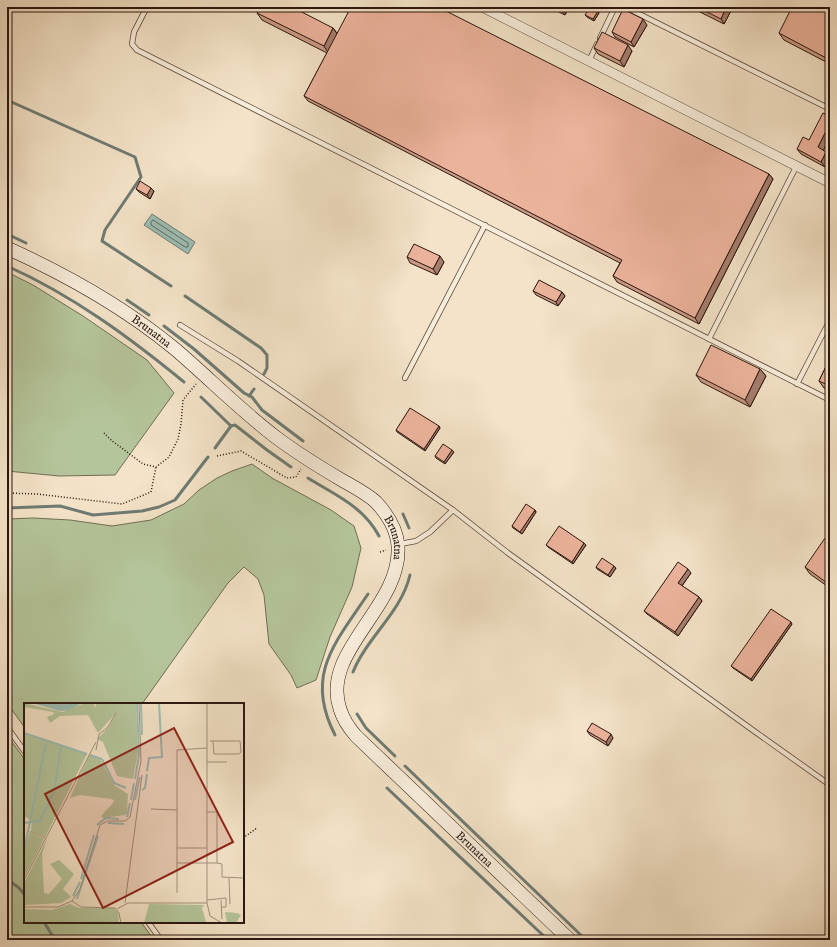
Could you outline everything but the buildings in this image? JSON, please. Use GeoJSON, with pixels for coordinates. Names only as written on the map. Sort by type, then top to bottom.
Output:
{"type":"FeatureCollection","features":[{"type":"Feature","properties":{"kind":"street"},"geometry":{"type":"LineString","coordinates":[[482,7],[830,183]]}},
{"type":"Feature","properties":{"kind":"street","name":"Brunatna"},"geometry":{"type":"LineString","coordinates":[[7,248],[60,273],[94,292],[149,329],[204,375],[254,420],[307,459],[365,494],[375,502],[389,520],[395,532],[398,544],[397,566],[393,580],[386,594],[342,662],[337,692],[339,708],[346,723],[356,736],[570,940]]}},
{"type":"Feature","properties":{"kind":"lane"},"geometry":{"type":"LineString","coordinates":[[147,7],[134,32],[132,44],[137,50],[830,400]]}},
{"type":"Feature","properties":{"kind":"lane"},"geometry":{"type":"LineString","coordinates":[[589,61],[615,7]]}},
{"type":"Feature","properties":{"kind":"lane"},"geometry":{"type":"LineString","coordinates":[[625,7],[830,109]]}},
{"type":"Feature","properties":{"kind":"lane"},"geometry":{"type":"LineString","coordinates":[[709,339],[797,166]]}},
{"type":"Feature","properties":{"kind":"lane"},"geometry":{"type":"LineString","coordinates":[[405,378],[485,225]]}},
{"type":"Feature","properties":{"kind":"lane"},"geometry":{"type":"LineString","coordinates":[[797,384],[830,320]]}},
{"type":"Feature","properties":{"kind":"lane"},"geometry":{"type":"LineString","coordinates":[[180,325],[238,360],[453,510],[508,553],[754,732],[830,785]]}},
{"type":"Feature","properties":{"kind":"lane"},"geometry":{"type":"LineString","coordinates":[[398,544],[416,541],[430,532],[453,510]]}},
{"type":"Feature","properties":{"kind":"lane"},"geometry":{"type":"LineString","coordinates":[[7,727],[24,751]]}},
{"type":"Feature","properties":{"kind":"lane"},"geometry":{"type":"LineString","coordinates":[[149,923],[161,940]]}},
{"type":"Feature","properties":{"kind":"path"},"geometry":{"type":"LineString","coordinates":[[7,493],[37,494],[122,504],[151,492],[156,467],[169,457],[178,439],[183,400],[204,375]]}},
{"type":"Feature","properties":{"kind":"path"},"geometry":{"type":"LineString","coordinates":[[104,433],[111,440],[144,464],[156,467]]}},
{"type":"Feature","properties":{"kind":"path"},"geometry":{"type":"LineString","coordinates":[[217,456],[241,451],[287,478],[296,476],[307,459]]}},
{"type":"Feature","properties":{"kind":"path"},"geometry":{"type":"LineString","coordinates":[[244,837],[257,828]]}},
{"type":"Feature","properties":{"kind":"green space"},"geometry":{"type":"Polygon","coordinates":[[[7,272],[33,285],[83,316],[147,360],[174,393],[115,475],[59,476],[7,471],[7,272]]]}},
{"type":"Feature","properties":{"kind":"green space"},"geometry":{"type":"Polygon","coordinates":[[[252,464],[272,478],[331,510],[354,526],[361,548],[352,587],[330,637],[316,680],[297,688],[291,675],[269,644],[264,595],[258,579],[244,567],[228,583],[143,703],[24,703],[24,727],[7,703],[7,519],[33,518],[70,520],[112,526],[151,520],[184,504],[199,490],[217,478],[252,464]]]}},
{"type":"Feature","properties":{"kind":"green space"},"geometry":{"type":"Polygon","coordinates":[[[7,735],[24,759],[24,923],[142,923],[154,940],[7,940],[7,735]]]}},
{"type":"Feature","properties":{"kind":"water"},"geometry":{"type":"Polygon","coordinates":[[[152,214],[195,242],[188,254],[144,225],[152,214]]]}},
{"type":"Feature","properties":{"kind":"waterway"},"geometry":{"type":"LineString","coordinates":[[7,100],[135,157],[141,177],[105,230],[102,241],[171,286]]}},
{"type":"Feature","properties":{"kind":"waterway"},"geometry":{"type":"LineString","coordinates":[[7,234],[26,243]]}},
{"type":"Feature","properties":{"kind":"waterway"},"geometry":{"type":"LineString","coordinates":[[7,266],[31,277],[99,318],[121,333],[184,382]]}},
{"type":"Feature","properties":{"kind":"waterway"},"geometry":{"type":"LineString","coordinates":[[185,296],[261,348],[267,355],[267,368],[264,374]]}},
{"type":"Feature","properties":{"kind":"waterway"},"geometry":{"type":"LineString","coordinates":[[127,300],[149,315]]}},
{"type":"Feature","properties":{"kind":"waterway"},"geometry":{"type":"LineString","coordinates":[[164,326],[194,349],[244,393],[252,397],[262,410],[303,441]]}},
{"type":"Feature","properties":{"kind":"waterway"},"geometry":{"type":"LineString","coordinates":[[249,396],[254,389]]}},
{"type":"Feature","properties":{"kind":"waterway"},"geometry":{"type":"LineString","coordinates":[[201,397],[231,426],[235,425],[291,467]]}},
{"type":"Feature","properties":{"kind":"waterway"},"geometry":{"type":"LineString","coordinates":[[215,448],[231,426]]}},
{"type":"Feature","properties":{"kind":"waterway"},"geometry":{"type":"LineString","coordinates":[[7,508],[60,506],[93,515],[142,511],[159,507],[175,500],[208,457]]}},
{"type":"Feature","properties":{"kind":"waterway"},"geometry":{"type":"LineString","coordinates":[[308,478],[357,509],[379,536]]}},
{"type":"Feature","properties":{"kind":"waterway"},"geometry":{"type":"LineString","coordinates":[[403,514],[409,528]]}},
{"type":"Feature","properties":{"kind":"waterway"},"geometry":{"type":"LineString","coordinates":[[353,672],[359,659],[392,613],[406,589],[410,575]]}},
{"type":"Feature","properties":{"kind":"waterway"},"geometry":{"type":"LineString","coordinates":[[335,735],[326,714],[322,695],[323,677],[335,644],[368,594]]}},
{"type":"Feature","properties":{"kind":"waterway"},"geometry":{"type":"LineString","coordinates":[[357,714],[366,728],[395,756]]}},
{"type":"Feature","properties":{"kind":"waterway"},"geometry":{"type":"LineString","coordinates":[[405,766],[586,940]]}},
{"type":"Feature","properties":{"kind":"waterway"},"geometry":{"type":"LineString","coordinates":[[387,788],[548,940]]}},
{"type":"Feature","properties":{"kind":"waterway"},"geometry":{"type":"LineString","coordinates":[[7,879],[24,894]]}},
{"type":"Feature","properties":{"kind":"waterway"},"geometry":{"type":"LineString","coordinates":[[45,923],[55,940]]}}]}
